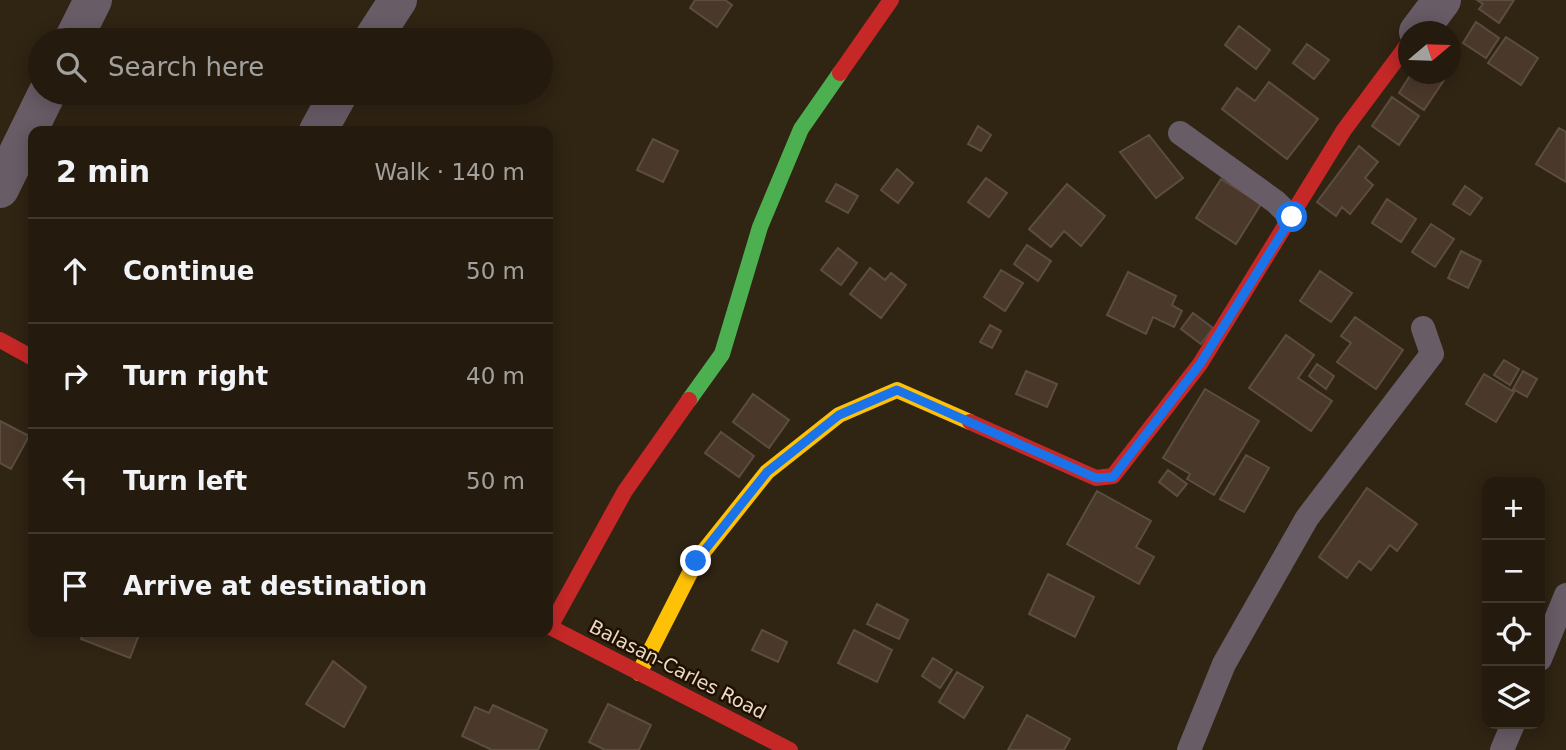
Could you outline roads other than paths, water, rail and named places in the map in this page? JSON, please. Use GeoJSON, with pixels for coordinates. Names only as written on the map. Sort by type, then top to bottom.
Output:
{"type":"FeatureCollection","features":[{"type":"Feature","properties":{"kind":"street"},"geometry":{"type":"LineString","coordinates":[[79,28],[93,0]]}},
{"type":"Feature","properties":{"kind":"street"},"geometry":{"type":"LineString","coordinates":[[380,28],[398,0]]}},
{"type":"Feature","properties":{"kind":"street"},"geometry":{"type":"LineString","coordinates":[[553,620],[625,491],[722,354],[760,227],[802,129],[891,0]]}},
{"type":"Feature","properties":{"kind":"street"},"geometry":{"type":"LineString","coordinates":[[1426,21],[1442,0]]}},
{"type":"Feature","properties":{"kind":"street"},"geometry":{"type":"LineString","coordinates":[[639,673],[696,561],[767,472],[839,415],[897,390],[1096,478],[1113,477],[1200,364],[1344,130],[1398,59]]}},
{"type":"Feature","properties":{"kind":"street"},"geometry":{"type":"LineString","coordinates":[[31,126],[41,105]]}},
{"type":"Feature","properties":{"kind":"street"},"geometry":{"type":"LineString","coordinates":[[321,126],[332,105]]}},
{"type":"Feature","properties":{"kind":"street"},"geometry":{"type":"LineString","coordinates":[[0,189],[28,132]]}},
{"type":"Feature","properties":{"kind":"street"},"geometry":{"type":"LineString","coordinates":[[0,340],[28,355]]}},
{"type":"Feature","properties":{"kind":"street","name":"Balasan-Carles Road"},"geometry":{"type":"LineString","coordinates":[[553,629],[790,750]]}},
{"type":"Feature","properties":{"kind":"lane"},"geometry":{"type":"LineString","coordinates":[[1180,133],[1276,202],[1292,217]]}},
{"type":"Feature","properties":{"kind":"lane"},"geometry":{"type":"LineString","coordinates":[[1189,750],[1224,664],[1307,518],[1432,354],[1423,328]]}},
{"type":"Feature","properties":{"kind":"lane"},"geometry":{"type":"LineString","coordinates":[[1545,647],[1566,595]]}},
{"type":"Feature","properties":{"kind":"lane"},"geometry":{"type":"LineString","coordinates":[[1502,750],[1511,729]]}}]}
